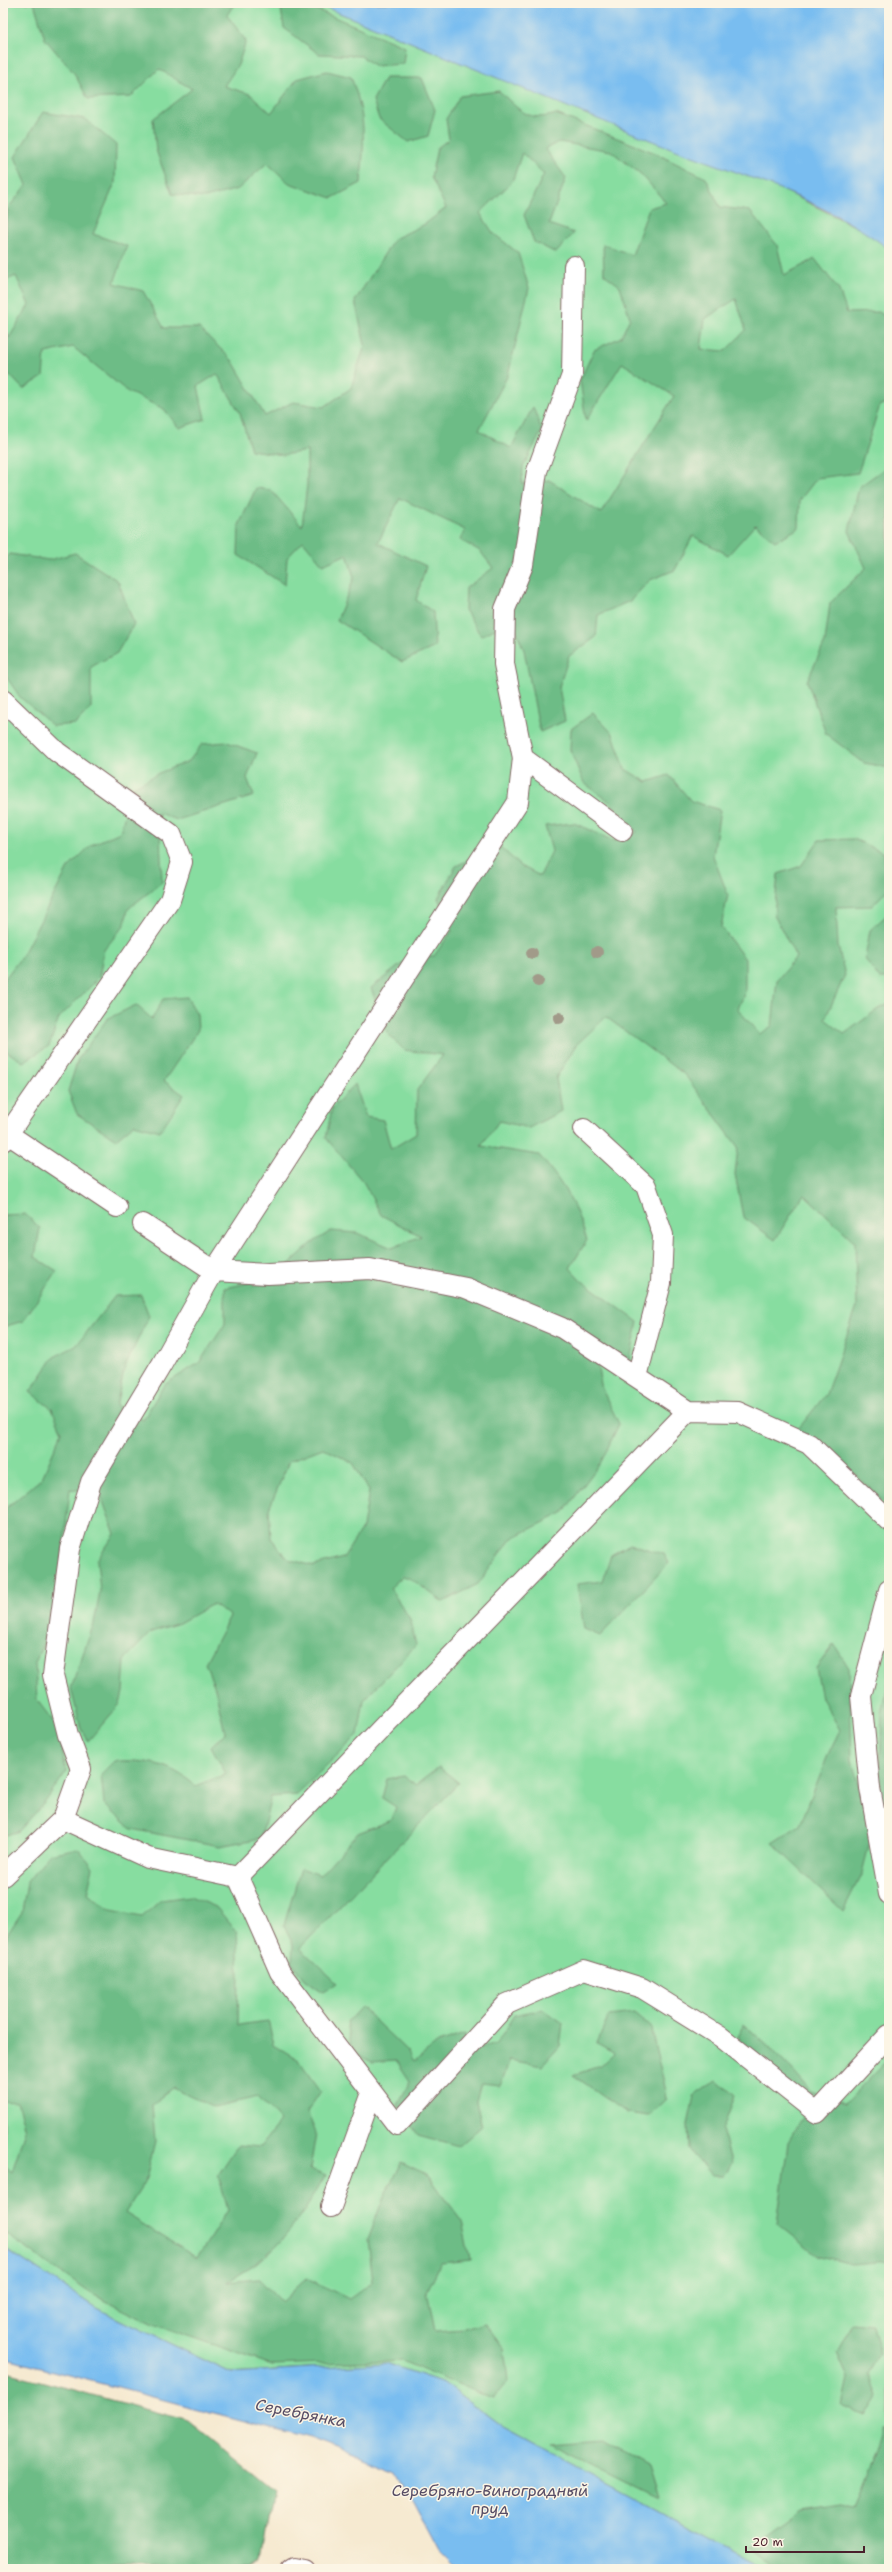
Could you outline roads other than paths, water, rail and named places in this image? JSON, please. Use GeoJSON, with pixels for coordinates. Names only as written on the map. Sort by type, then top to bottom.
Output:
{"type":"FeatureCollection","features":[{"type":"Feature","properties":{"kind":"lane"},"geometry":{"type":"LineString","coordinates":[[3,1874],[63,1819],[81,1768],[68,1735],[53,1674],[70,1549],[91,1482],[162,1364],[214,1271],[518,802],[523,758],[504,664],[505,609],[523,564],[537,471],[572,375],[574,266]]}},
{"type":"Feature","properties":{"kind":"lane"},"geometry":{"type":"LineString","coordinates":[[3,700],[57,752],[171,834],[182,862],[170,900],[5,1138],[117,1207]]}},
{"type":"Feature","properties":{"kind":"lane"},"geometry":{"type":"LineString","coordinates":[[523,758],[622,831]]}},
{"type":"Feature","properties":{"kind":"lane"},"geometry":{"type":"LineString","coordinates":[[584,1129],[646,1186],[663,1235],[661,1283],[637,1377]]}},
{"type":"Feature","properties":{"kind":"lane"},"geometry":{"type":"LineString","coordinates":[[143,1224],[214,1271],[268,1274],[370,1268],[466,1288],[562,1328],[688,1411],[738,1412],[809,1444],[889,1521]]}},
{"type":"Feature","properties":{"kind":"lane"},"geometry":{"type":"LineString","coordinates":[[238,1877],[688,1411]]}},
{"type":"Feature","properties":{"kind":"lane"},"geometry":{"type":"LineString","coordinates":[[889,1590],[861,1696],[870,1788],[889,1894]]}},
{"type":"Feature","properties":{"kind":"lane"},"geometry":{"type":"LineString","coordinates":[[63,1819],[148,1858],[238,1877]]}},
{"type":"Feature","properties":{"kind":"lane"},"geometry":{"type":"LineString","coordinates":[[238,1877],[280,1972],[396,2125],[507,2004],[584,1970],[642,1988],[721,2037],[817,2113],[889,2035]]}},
{"type":"Feature","properties":{"kind":"lane"},"geometry":{"type":"LineString","coordinates":[[331,2207],[372,2093]]}},
{"type":"Feature","properties":{"kind":"lane"},"geometry":{"type":"LineString","coordinates":[[290,2569],[293,2567],[304,2569]]}},
{"type":"Feature","properties":{"kind":"water"},"geometry":{"type":"Polygon","coordinates":[[[315,3],[889,3],[889,249],[835,215],[806,200],[612,125],[315,3]]]}},
{"type":"Feature","properties":{"kind":"water","name":"Серебряно-Виноградный пруд"},"geometry":{"type":"Polygon","coordinates":[[[3,2247],[96,2308],[231,2373],[386,2363],[444,2383],[503,2427],[766,2569],[457,2569],[439,2551],[396,2471],[310,2438],[3,2358],[3,2247]]]}},
{"type":"Feature","properties":{"kind":"water label","name":"Серебрянка"},"geometry":{"type":"Point","coordinates":[301,2413]}}]}
